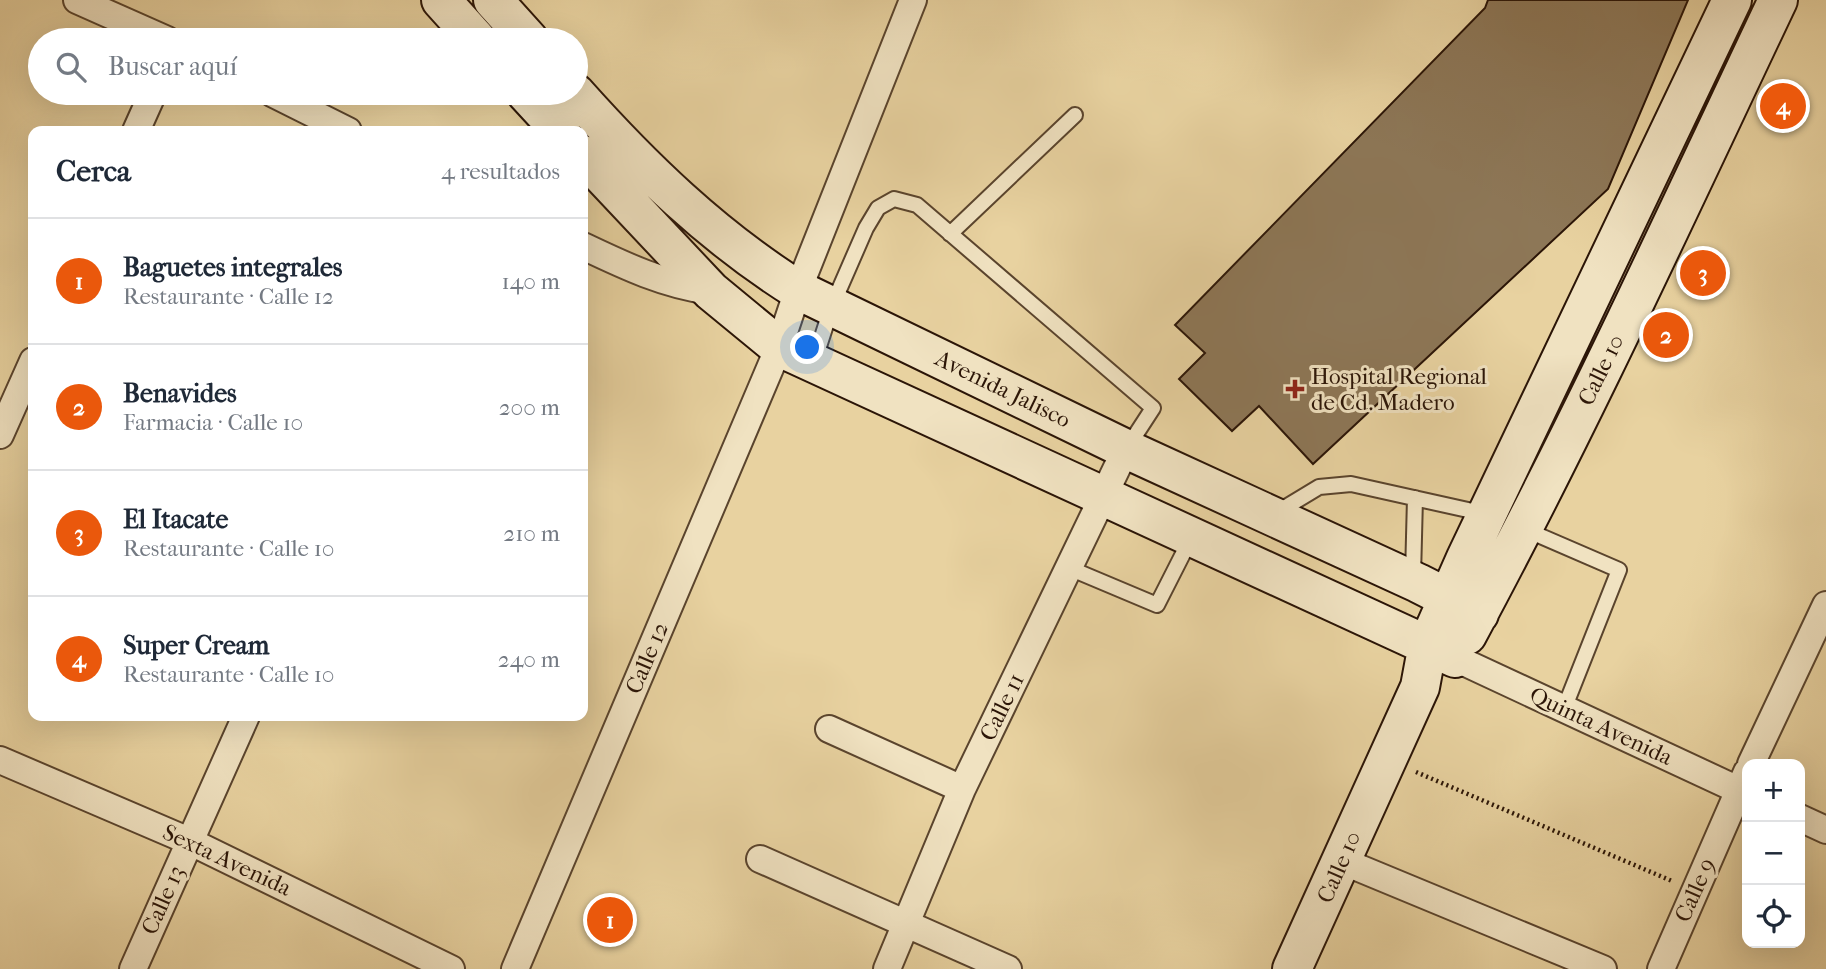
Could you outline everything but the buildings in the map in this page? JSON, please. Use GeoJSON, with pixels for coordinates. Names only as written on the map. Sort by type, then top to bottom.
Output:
{"type":"FeatureCollection","features":[{"type":"Feature","properties":{"kind":"main road"},"geometry":{"type":"LineString","coordinates":[[440,0],[466,28]]}},
{"type":"Feature","properties":{"kind":"main road"},"geometry":{"type":"LineString","coordinates":[[493,0],[518,28]]}},
{"type":"Feature","properties":{"kind":"main road","name":"Calle 10"},"geometry":{"type":"LineString","coordinates":[[1292,969],[1420,687],[1463,606],[1487,514],[1732,0]]}},
{"type":"Feature","properties":{"kind":"main road","name":"Calle 10"},"geometry":{"type":"LineString","coordinates":[[1463,606],[1524,529],[1778,0]]}},
{"type":"Feature","properties":{"kind":"main road"},"geometry":{"type":"LineString","coordinates":[[537,105],[556,126]]}},
{"type":"Feature","properties":{"kind":"main road","name":"Avenida Jalisco"},"geometry":{"type":"LineString","coordinates":[[586,105],[628,152],[691,210],[754,263],[798,290],[1126,449],[1463,606]]}},
{"type":"Feature","properties":{"kind":"main road"},"geometry":{"type":"LineString","coordinates":[[588,160],[711,291],[779,347],[1441,651]]}},
{"type":"Feature","properties":{"kind":"main road"},"geometry":{"type":"LineString","coordinates":[[1603,270],[1641,290]]}},
{"type":"Feature","properties":{"kind":"street"},"geometry":{"type":"LineString","coordinates":[[78,0],[140,28]]}},
{"type":"Feature","properties":{"kind":"street","name":"Calle 12"},"geometry":{"type":"LineString","coordinates":[[514,969],[779,347],[798,290],[914,0]]}},
{"type":"Feature","properties":{"kind":"street"},"geometry":{"type":"LineString","coordinates":[[138,126],[148,105]]}},
{"type":"Feature","properties":{"kind":"street"},"geometry":{"type":"LineString","coordinates":[[296,105],[338,126]]}},
{"type":"Feature","properties":{"kind":"street"},"geometry":{"type":"LineString","coordinates":[[588,248],[634,270],[683,287],[711,291]]}},
{"type":"Feature","properties":{"kind":"street"},"geometry":{"type":"LineString","coordinates":[[0,435],[28,372]]}},
{"type":"Feature","properties":{"kind":"street","name":"Calle 11"},"geometry":{"type":"LineString","coordinates":[[887,969],[962,789],[1126,449]]}},
{"type":"Feature","properties":{"kind":"street"},"geometry":{"type":"LineString","coordinates":[[1753,759],[1826,605]]}},
{"type":"Feature","properties":{"kind":"street","name":"Quinta Avenida"},"geometry":{"type":"LineString","coordinates":[[1441,651],[1564,709],[1742,785]]}},
{"type":"Feature","properties":{"kind":"street","name":"Calle 13"},"geometry":{"type":"LineString","coordinates":[[132,969],[244,721]]}},
{"type":"Feature","properties":{"kind":"street"},"geometry":{"type":"LineString","coordinates":[[829,729],[962,789]]}},
{"type":"Feature","properties":{"kind":"street","name":"Sexta Avenida"},"geometry":{"type":"LineString","coordinates":[[0,760],[189,841],[451,969]]}},
{"type":"Feature","properties":{"kind":"street","name":"Calle 9"},"geometry":{"type":"LineString","coordinates":[[1661,969],[1742,790]]}},
{"type":"Feature","properties":{"kind":"street"},"geometry":{"type":"LineString","coordinates":[[1805,820],[1826,830]]}},
{"type":"Feature","properties":{"kind":"street"},"geometry":{"type":"LineString","coordinates":[[760,859],[1008,969]]}},
{"type":"Feature","properties":{"kind":"street"},"geometry":{"type":"LineString","coordinates":[[1342,861],[1603,969]]}},
{"type":"Feature","properties":{"kind":"lane"},"geometry":{"type":"LineString","coordinates":[[950,234],[1075,115]]}},
{"type":"Feature","properties":{"kind":"lane"},"geometry":{"type":"LineString","coordinates":[[814,363],[832,306],[866,228],[878,208],[894,199],[917,205],[1153,408],[1126,449]]}},
{"type":"Feature","properties":{"kind":"lane"},"geometry":{"type":"LineString","coordinates":[[1272,515],[1296,498],[1320,487],[1351,484],[1487,514]]}},
{"type":"Feature","properties":{"kind":"lane"},"geometry":{"type":"LineString","coordinates":[[1413,581],[1415,498]]}},
{"type":"Feature","properties":{"kind":"lane"},"geometry":{"type":"LineString","coordinates":[[1524,529],[1619,570],[1564,709]]}},
{"type":"Feature","properties":{"kind":"lane"},"geometry":{"type":"LineString","coordinates":[[1069,568],[1157,605],[1192,536]]}},
{"type":"Feature","properties":{"kind":"path"},"geometry":{"type":"LineString","coordinates":[[1387,760],[1695,891]]}},
{"type":"Feature","properties":{"kind":"place","name":"Super Cream"},"geometry":{"type":"Point","coordinates":[1783,106]}},
{"type":"Feature","properties":{"kind":"place","name":"El Itacate"},"geometry":{"type":"Point","coordinates":[1703,273]}},
{"type":"Feature","properties":{"kind":"place","name":"Benavides"},"geometry":{"type":"Point","coordinates":[1666,335]}},
{"type":"Feature","properties":{"kind":"place","name":"Hospital Regional de Cd. Madero"},"geometry":{"type":"Point","coordinates":[1295,389]}},
{"type":"Feature","properties":{"kind":"place","name":"Baguetes integrales"},"geometry":{"type":"Point","coordinates":[610,920]}}]}
